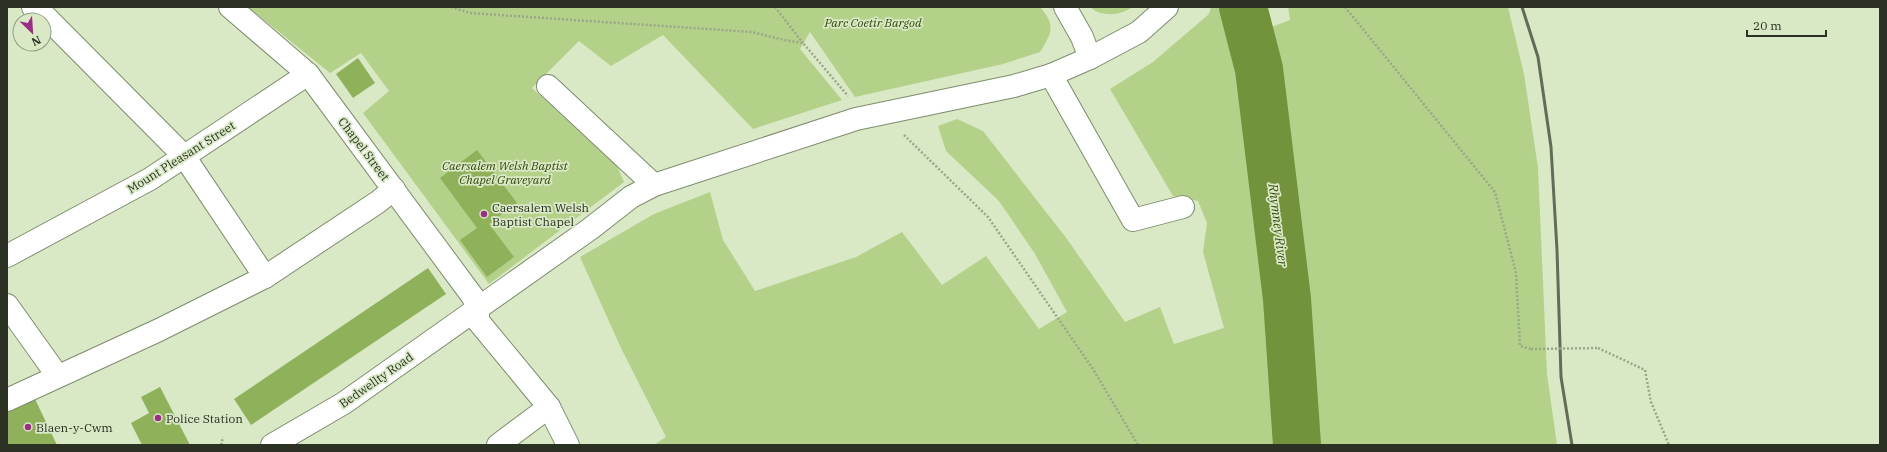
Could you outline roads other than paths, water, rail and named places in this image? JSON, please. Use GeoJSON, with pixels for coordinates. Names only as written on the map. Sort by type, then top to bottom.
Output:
{"type":"FeatureCollection","features":[{"type":"Feature","properties":{"kind":"street"},"geometry":{"type":"LineString","coordinates":[[33,7],[42,14],[184,156],[265,277]]}},
{"type":"Feature","properties":{"kind":"street","name":"Chapel Street"},"geometry":{"type":"LineString","coordinates":[[230,7],[308,74],[473,297],[478,309],[478,321],[549,407],[568,445]]}},
{"type":"Feature","properties":{"kind":"street"},"geometry":{"type":"LineString","coordinates":[[1065,7],[1082,37],[1090,58]]}},
{"type":"Feature","properties":{"kind":"street","name":"Bedwellty Road"},"geometry":{"type":"LineString","coordinates":[[272,445],[344,403],[478,309],[631,197],[654,185],[856,119],[1014,86],[1051,75],[1090,58],[1138,32],[1167,7]]}},
{"type":"Feature","properties":{"kind":"street","name":"Mount Pleasant Street"},"geometry":{"type":"LineString","coordinates":[[7,256],[150,179],[308,74]]}},
{"type":"Feature","properties":{"kind":"street"},"geometry":{"type":"LineString","coordinates":[[1051,75],[1134,220],[1183,207]]}},
{"type":"Feature","properties":{"kind":"street"},"geometry":{"type":"LineString","coordinates":[[548,86],[654,185]]}},
{"type":"Feature","properties":{"kind":"street"},"geometry":{"type":"LineString","coordinates":[[7,400],[57,375],[159,330],[265,277],[378,202],[394,189]]}},
{"type":"Feature","properties":{"kind":"street"},"geometry":{"type":"LineString","coordinates":[[7,306],[57,375]]}},
{"type":"Feature","properties":{"kind":"street"},"geometry":{"type":"LineString","coordinates":[[498,445],[549,407]]}},
{"type":"Feature","properties":{"kind":"waterway","name":"Rhymney River"},"geometry":{"type":"LineString","coordinates":[[1243,7],[1259,69],[1287,299],[1297,445]]}},
{"type":"Feature","properties":{"kind":"railway"},"geometry":{"type":"LineString","coordinates":[[1522,7],[1538,57],[1551,147],[1557,250],[1561,377],[1572,445]]}},
{"type":"Feature","properties":{"kind":"place","name":"Caersalem Welsh Baptist Chapel"},"geometry":{"type":"Point","coordinates":[484,214]}},
{"type":"Feature","properties":{"kind":"place","name":"Police Station"},"geometry":{"type":"Point","coordinates":[158,418]}},
{"type":"Feature","properties":{"kind":"place","name":"Blaen-y-Cwm"},"geometry":{"type":"Point","coordinates":[28,427]}},
{"type":"Feature","properties":{"kind":"park label","name":"Parc Coetir Bargod"},"geometry":{"type":"Point","coordinates":[873,22]}},
{"type":"Feature","properties":{"kind":"park label","name":"Caersalem Welsh Baptist Chapel Graveyard"},"geometry":{"type":"Point","coordinates":[505,172]}}]}
